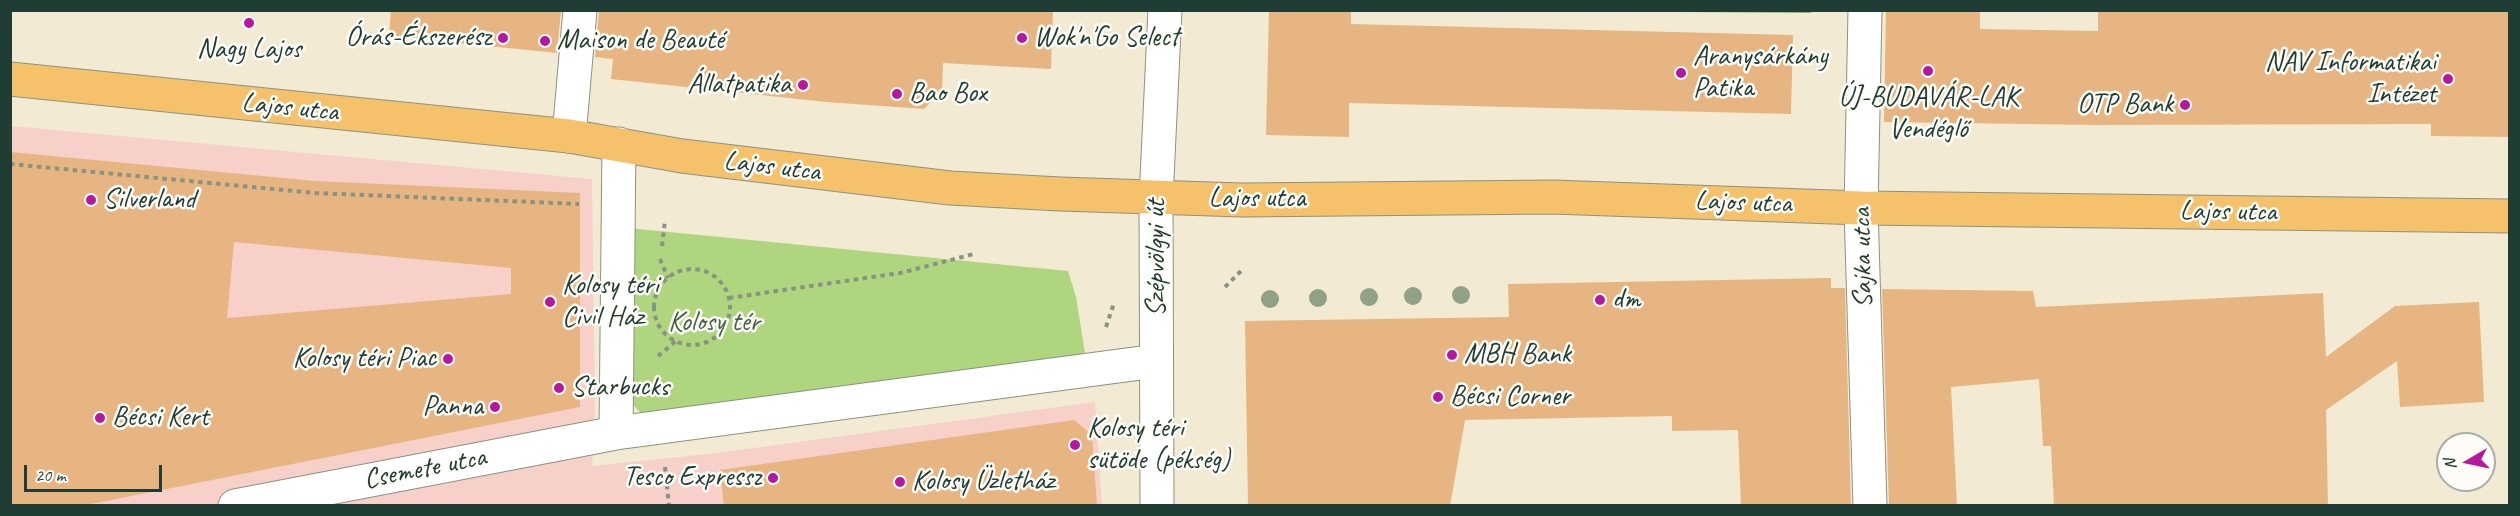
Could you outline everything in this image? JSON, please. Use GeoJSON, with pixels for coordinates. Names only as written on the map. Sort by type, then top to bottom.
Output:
{"type":"FeatureCollection","features":[{"type":"Feature","properties":{"kind":"main road","name":"Lajos utca"},"geometry":{"type":"LineString","coordinates":[[10,80],[569,136],[682,156],[950,188],[1156,199],[1553,197],[1861,207],[2510,216]]}},
{"type":"Feature","properties":{"kind":"street"},"geometry":{"type":"LineString","coordinates":[[569,136],[580,10]]}},
{"type":"Feature","properties":{"kind":"street","name":"Szépvölgyi út"},"geometry":{"type":"LineString","coordinates":[[1157,506],[1156,199],[1164,10]]}},
{"type":"Feature","properties":{"kind":"street","name":"Sajka utca"},"geometry":{"type":"LineString","coordinates":[[1865,10],[1861,207],[1870,506]]}},
{"type":"Feature","properties":{"kind":"street"},"geometry":{"type":"LineString","coordinates":[[620,144],[616,433],[1156,361]]}},
{"type":"Feature","properties":{"kind":"street","name":"Csemete utca"},"geometry":{"type":"LineString","coordinates":[[235,506],[616,433]]}},
{"type":"Feature","properties":{"kind":"path"},"geometry":{"type":"LineString","coordinates":[[10,164],[315,193],[580,204],[586,200]]}},
{"type":"Feature","properties":{"kind":"path"},"geometry":{"type":"LineString","coordinates":[[665,220],[660,260],[668,278]]}},
{"type":"Feature","properties":{"kind":"path"},"geometry":{"type":"LineString","coordinates":[[729,298],[900,273],[974,254]]}},
{"type":"Feature","properties":{"kind":"path"},"geometry":{"type":"LineString","coordinates":[[690,269],[703,270],[723,285],[729,298],[727,321],[716,335],[700,344],[688,345],[666,334],[658,324],[654,312],[659,288],[668,278],[690,269]]}},
{"type":"Feature","properties":{"kind":"path"},"geometry":{"type":"LineString","coordinates":[[1225,287],[1240,271]]}},
{"type":"Feature","properties":{"kind":"shaded area"},"geometry":{"type":"Polygon","coordinates":[[[10,126],[592,179],[595,410],[592,466],[717,453],[1095,402],[1102,505],[11,505],[10,126]]]}},
{"type":"Feature","properties":{"kind":"green space"},"geometry":{"type":"Polygon","coordinates":[[[1811,10],[1811,13],[1548,11],[1811,10]]]}},
{"type":"Feature","properties":{"kind":"green space","name":"Kolosy tér"},"geometry":{"type":"Polygon","coordinates":[[[628,228],[1068,271],[1076,297],[1086,359],[647,419],[627,399],[628,228]]]}},
{"type":"Feature","properties":{"kind":"building"},"geometry":{"type":"Polygon","coordinates":[[[391,10],[561,10],[557,53],[389,36],[391,10]]]}},
{"type":"Feature","properties":{"kind":"building"},"geometry":{"type":"Polygon","coordinates":[[[599,10],[1053,10],[1051,69],[943,63],[942,91],[924,109],[826,102],[611,79],[613,59],[595,57],[599,10]]]}},
{"type":"Feature","properties":{"kind":"building"},"geometry":{"type":"Polygon","coordinates":[[[1269,10],[1351,10],[1351,24],[1793,35],[1791,114],[1349,103],[1349,137],[1266,135],[1269,10]]]}},
{"type":"Feature","properties":{"kind":"building"},"geometry":{"type":"Polygon","coordinates":[[[1886,10],[1980,10],[1980,29],[2098,31],[2098,10],[2510,10],[2510,137],[2431,136],[2431,124],[2096,125],[1884,122],[1886,10]]]}},
{"type":"Feature","properties":{"kind":"building"},"geometry":{"type":"Polygon","coordinates":[[[10,152],[315,181],[580,193],[580,407],[81,506],[10,506],[10,152]],[[234,242],[227,318],[511,294],[511,268],[234,242]]]}},
{"type":"Feature","properties":{"kind":"building"},"geometry":{"type":"Polygon","coordinates":[[[1831,278],[1831,288],[1845,288],[1851,506],[1741,506],[1738,430],[1672,431],[1672,416],[1465,420],[1450,506],[1248,506],[1245,321],[1509,317],[1508,284],[1831,278]]]}},
{"type":"Feature","properties":{"kind":"building"},"geometry":{"type":"Polygon","coordinates":[[[1882,289],[2033,291],[2036,307],[2323,293],[2326,357],[2395,306],[2479,302],[2484,402],[2400,407],[2397,361],[2326,410],[2328,506],[2054,506],[2051,446],[2043,446],[2039,379],[1951,387],[1957,506],[1889,506],[1882,289]]]}},
{"type":"Feature","properties":{"kind":"building"},"geometry":{"type":"Polygon","coordinates":[[[1074,420],[1092,435],[1097,506],[724,506],[720,470],[1074,420]]]}},
{"type":"Feature","properties":{"kind":"place","name":"Nagy Lajos"},"geometry":{"type":"Point","coordinates":[249,23]}},
{"type":"Feature","properties":{"kind":"place","name":"Órás-Ékszerész"},"geometry":{"type":"Point","coordinates":[503,38]}},
{"type":"Feature","properties":{"kind":"place","name":"Wok'n'Go Select"},"geometry":{"type":"Point","coordinates":[1022,38]}},
{"type":"Feature","properties":{"kind":"place","name":"Maison de Beauté"},"geometry":{"type":"Point","coordinates":[545,41]}},
{"type":"Feature","properties":{"kind":"place","name":"ÚJ-BUDAVÁR-LAK Vendéglő"},"geometry":{"type":"Point","coordinates":[1928,71]}},
{"type":"Feature","properties":{"kind":"place","name":"Aranysárkány Patika"},"geometry":{"type":"Point","coordinates":[1681,73]}},
{"type":"Feature","properties":{"kind":"place","name":"NAV Informatikai Intézet"},"geometry":{"type":"Point","coordinates":[2448,79]}},
{"type":"Feature","properties":{"kind":"place","name":"Állatpatika"},"geometry":{"type":"Point","coordinates":[803,85]}},
{"type":"Feature","properties":{"kind":"place","name":"Bao Box"},"geometry":{"type":"Point","coordinates":[897,94]}},
{"type":"Feature","properties":{"kind":"place","name":"OTP Bank"},"geometry":{"type":"Point","coordinates":[2185,105]}},
{"type":"Feature","properties":{"kind":"place","name":"Silverland"},"geometry":{"type":"Point","coordinates":[91,200]}},
{"type":"Feature","properties":{"kind":"place","name":"dm"},"geometry":{"type":"Point","coordinates":[1600,300]}},
{"type":"Feature","properties":{"kind":"place","name":"Kolosy téri Civil Ház"},"geometry":{"type":"Point","coordinates":[550,302]}},
{"type":"Feature","properties":{"kind":"place","name":"MBH Bank"},"geometry":{"type":"Point","coordinates":[1452,355]}},
{"type":"Feature","properties":{"kind":"place","name":"Kolosy téri Piac"},"geometry":{"type":"Point","coordinates":[448,359]}},
{"type":"Feature","properties":{"kind":"place","name":"Starbucks"},"geometry":{"type":"Point","coordinates":[559,388]}},
{"type":"Feature","properties":{"kind":"place","name":"Bécsi Corner"},"geometry":{"type":"Point","coordinates":[1438,397]}},
{"type":"Feature","properties":{"kind":"place","name":"Panna"},"geometry":{"type":"Point","coordinates":[495,407]}},
{"type":"Feature","properties":{"kind":"place","name":"Bécsi Kert"},"geometry":{"type":"Point","coordinates":[100,418]}},
{"type":"Feature","properties":{"kind":"place","name":"Kolosy téri sütöde (pékség)"},"geometry":{"type":"Point","coordinates":[1075,445]}},
{"type":"Feature","properties":{"kind":"place","name":"Tesco Expressz"},"geometry":{"type":"Point","coordinates":[773,478]}},
{"type":"Feature","properties":{"kind":"place","name":"Kolosy Üzletház"},"geometry":{"type":"Point","coordinates":[900,482]}}]}
